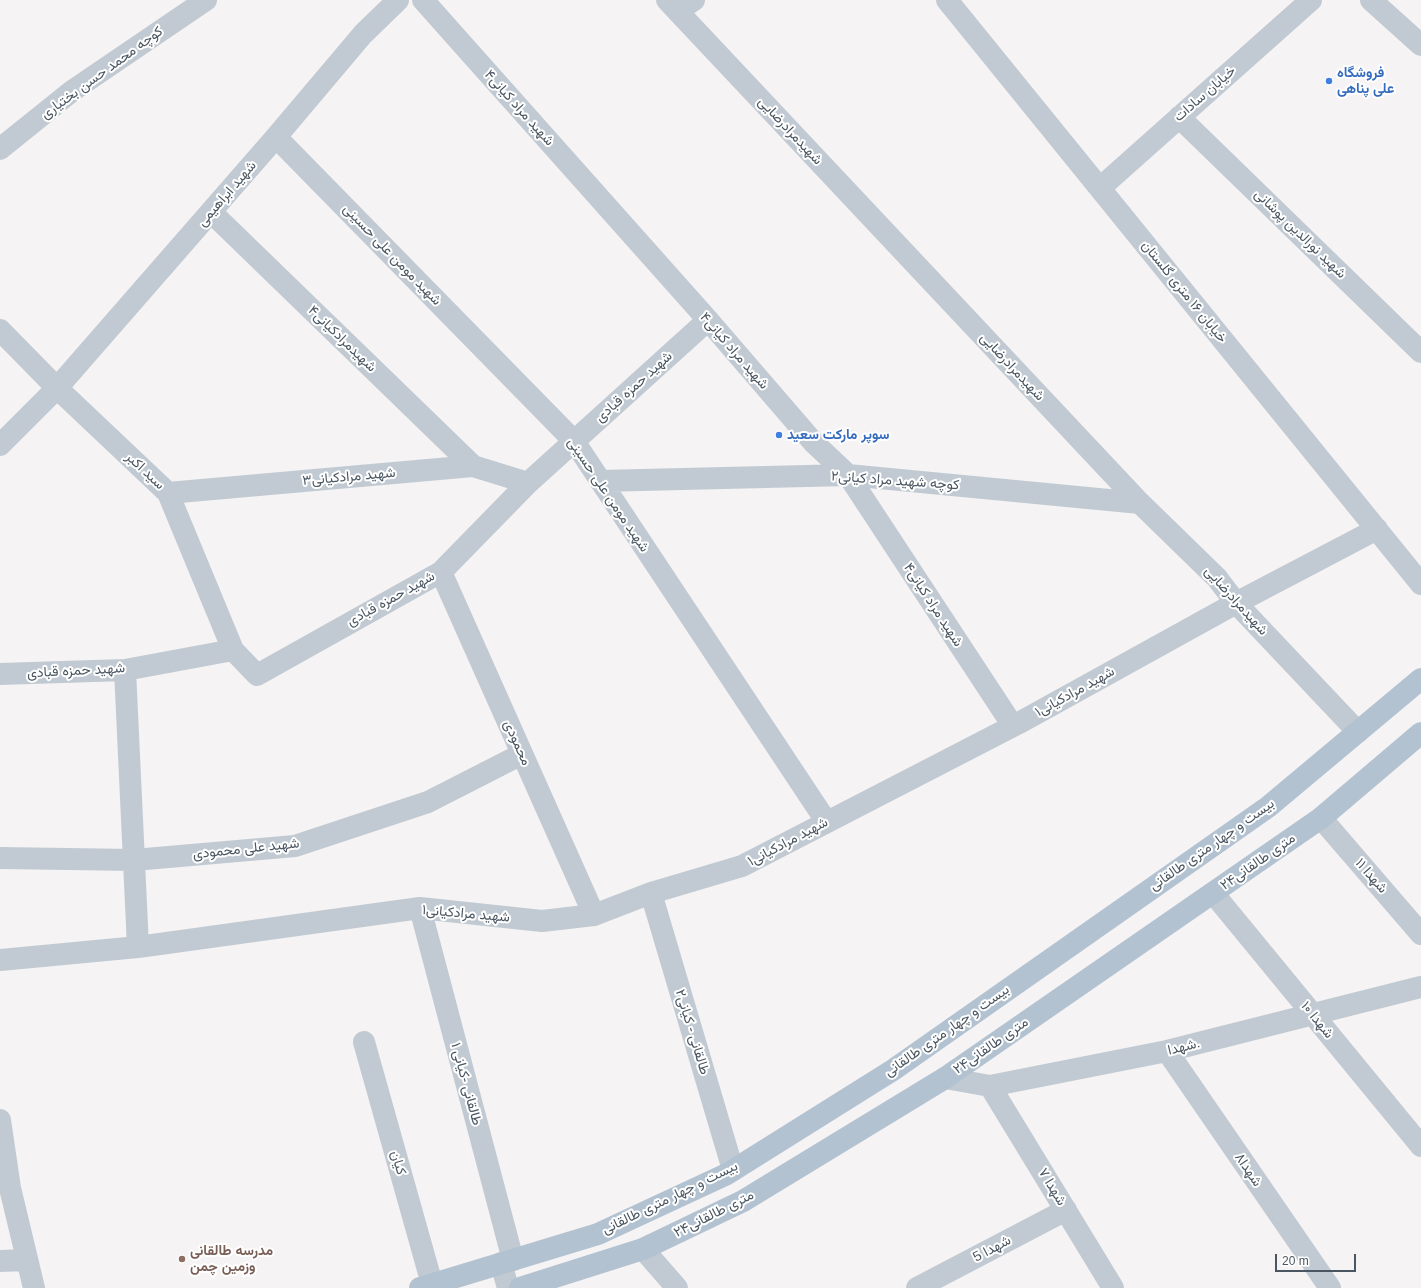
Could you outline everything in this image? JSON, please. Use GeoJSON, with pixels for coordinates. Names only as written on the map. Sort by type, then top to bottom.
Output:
{"type":"FeatureCollection","features":[{"type":"Feature","properties":{"kind":"main road","name":"بیست و چهار متری طالقانی"},"geometry":{"type":"LineString","coordinates":[[426,1286],[598,1234],[733,1170],[899,1066],[1268,807],[1421,679]]}},
{"type":"Feature","properties":{"kind":"main road","name":"۲۴متری طالقانی"},"geometry":{"type":"LineString","coordinates":[[520,1288],[643,1249],[743,1201],[945,1078],[1321,818],[1421,732]]}},
{"type":"Feature","properties":{"kind":"street","name":"کوچه محمد حسن بختیاری"},"geometry":{"type":"LineString","coordinates":[[0,149],[72,91],[206,0]]}},
{"type":"Feature","properties":{"kind":"street","name":"شهید ابراهیمی"},"geometry":{"type":"LineString","coordinates":[[0,445],[57,388],[212,212],[363,34],[398,0]]}},
{"type":"Feature","properties":{"kind":"street","name":"شهید مراد کیانی۴"},"geometry":{"type":"LineString","coordinates":[[423,0],[708,320],[814,443],[848,475],[1013,726]]}},
{"type":"Feature","properties":{"kind":"street","name":"خیابان ۱۶ متری گلستان"},"geometry":{"type":"LineString","coordinates":[[947,0],[1421,584]]}},
{"type":"Feature","properties":{"kind":"street"},"geometry":{"type":"LineString","coordinates":[[1371,0],[1421,46]]}},
{"type":"Feature","properties":{"kind":"street","name":"شهیدمرادرضایی"},"geometry":{"type":"LineString","coordinates":[[680,4],[1140,503],[1217,578],[1236,603],[1358,732]]}},
{"type":"Feature","properties":{"kind":"street","name":"خیابان سادات"},"geometry":{"type":"LineString","coordinates":[[1100,188],[1179,117],[1299,4]]}},
{"type":"Feature","properties":{"kind":"street","name":"شهید نورالدین پوشانی"},"geometry":{"type":"LineString","coordinates":[[1179,117],[1421,352]]}},
{"type":"Feature","properties":{"kind":"street","name":"شهید مومن علی حسینی"},"geometry":{"type":"LineString","coordinates":[[276,137],[574,441],[826,821]]}},
{"type":"Feature","properties":{"kind":"street","name":"شهیدمرادکیانی۴"},"geometry":{"type":"LineString","coordinates":[[212,212],[473,466]]}},
{"type":"Feature","properties":{"kind":"street","name":"شهید حمزه قبادی"},"geometry":{"type":"LineString","coordinates":[[0,674],[125,670],[233,650],[257,675],[441,572],[528,483],[708,320]]}},
{"type":"Feature","properties":{"kind":"street","name":"سید اکبر"},"geometry":{"type":"LineString","coordinates":[[0,330],[57,388],[168,493],[233,650]]}},
{"type":"Feature","properties":{"kind":"street","name":"شهید مرادکیانی۳"},"geometry":{"type":"LineString","coordinates":[[168,493],[473,466],[528,483]]}},
{"type":"Feature","properties":{"kind":"street","name":"کوچه شهید مراد کیانی۲"},"geometry":{"type":"LineString","coordinates":[[600,481],[848,475],[1140,503]]}},
{"type":"Feature","properties":{"kind":"street","name":"شهید مرادکیانی۱"},"geometry":{"type":"LineString","coordinates":[[0,960],[138,947],[420,908],[542,921],[594,915],[651,893],[742,866],[826,821],[1013,726],[1236,603],[1377,529]]}},
{"type":"Feature","properties":{"kind":"street","name":"محمودی"},"geometry":{"type":"LineString","coordinates":[[441,572],[594,915]]}},
{"type":"Feature","properties":{"kind":"street"},"geometry":{"type":"LineString","coordinates":[[125,670],[138,947]]}},
{"type":"Feature","properties":{"kind":"street","name":"شهید علی محمودی"},"geometry":{"type":"LineString","coordinates":[[0,858],[134,860],[295,846],[428,802],[522,754]]}},
{"type":"Feature","properties":{"kind":"street","name":"شهدا ۱۱"},"geometry":{"type":"LineString","coordinates":[[1321,818],[1421,934]]}},
{"type":"Feature","properties":{"kind":"street","name":"طالقانی - کیانی۲"},"geometry":{"type":"LineString","coordinates":[[651,893],[733,1170]]}},
{"type":"Feature","properties":{"kind":"street","name":"شهدا ۱۰"},"geometry":{"type":"LineString","coordinates":[[1213,893],[1421,1146]]}},
{"type":"Feature","properties":{"kind":"street","name":"طالقانی -کیانی ۱"},"geometry":{"type":"LineString","coordinates":[[420,908],[507,1261],[508,1288]]}},
{"type":"Feature","properties":{"kind":"street","name":"شهدا."},"geometry":{"type":"LineString","coordinates":[[945,1078],[990,1086],[1167,1051],[1421,987]]}},
{"type":"Feature","properties":{"kind":"street","name":"کیان"},"geometry":{"type":"LineString","coordinates":[[364,1042],[426,1286]]}},
{"type":"Feature","properties":{"kind":"street","name":"شهدا۸"},"geometry":{"type":"LineString","coordinates":[[1167,1051],[1330,1288]]}},
{"type":"Feature","properties":{"kind":"street","name":"شهدا ۷"},"geometry":{"type":"LineString","coordinates":[[990,1086],[1113,1288]]}},
{"type":"Feature","properties":{"kind":"street"},"geometry":{"type":"LineString","coordinates":[[0,1120],[5,1188],[34,1288]]}},
{"type":"Feature","properties":{"kind":"street","name":"شهدا 5"},"geometry":{"type":"LineString","coordinates":[[926,1286],[1066,1210]]}},
{"type":"Feature","properties":{"kind":"street"},"geometry":{"type":"LineString","coordinates":[[643,1249],[677,1288]]}},
{"type":"Feature","properties":{"kind":"street"},"geometry":{"type":"LineString","coordinates":[[0,1261],[26,1260]]}},
{"type":"Feature","properties":{"kind":"place","name":"فروشگاه علی پناهی"},"geometry":{"type":"Point","coordinates":[1329,81]}},
{"type":"Feature","properties":{"kind":"place","name":"سوپر مارکت سعید"},"geometry":{"type":"Point","coordinates":[779,435]}},
{"type":"Feature","properties":{"kind":"place","name":"مدرسه طالقانی وزمین چمن"},"geometry":{"type":"Point","coordinates":[182,1259]}}]}
